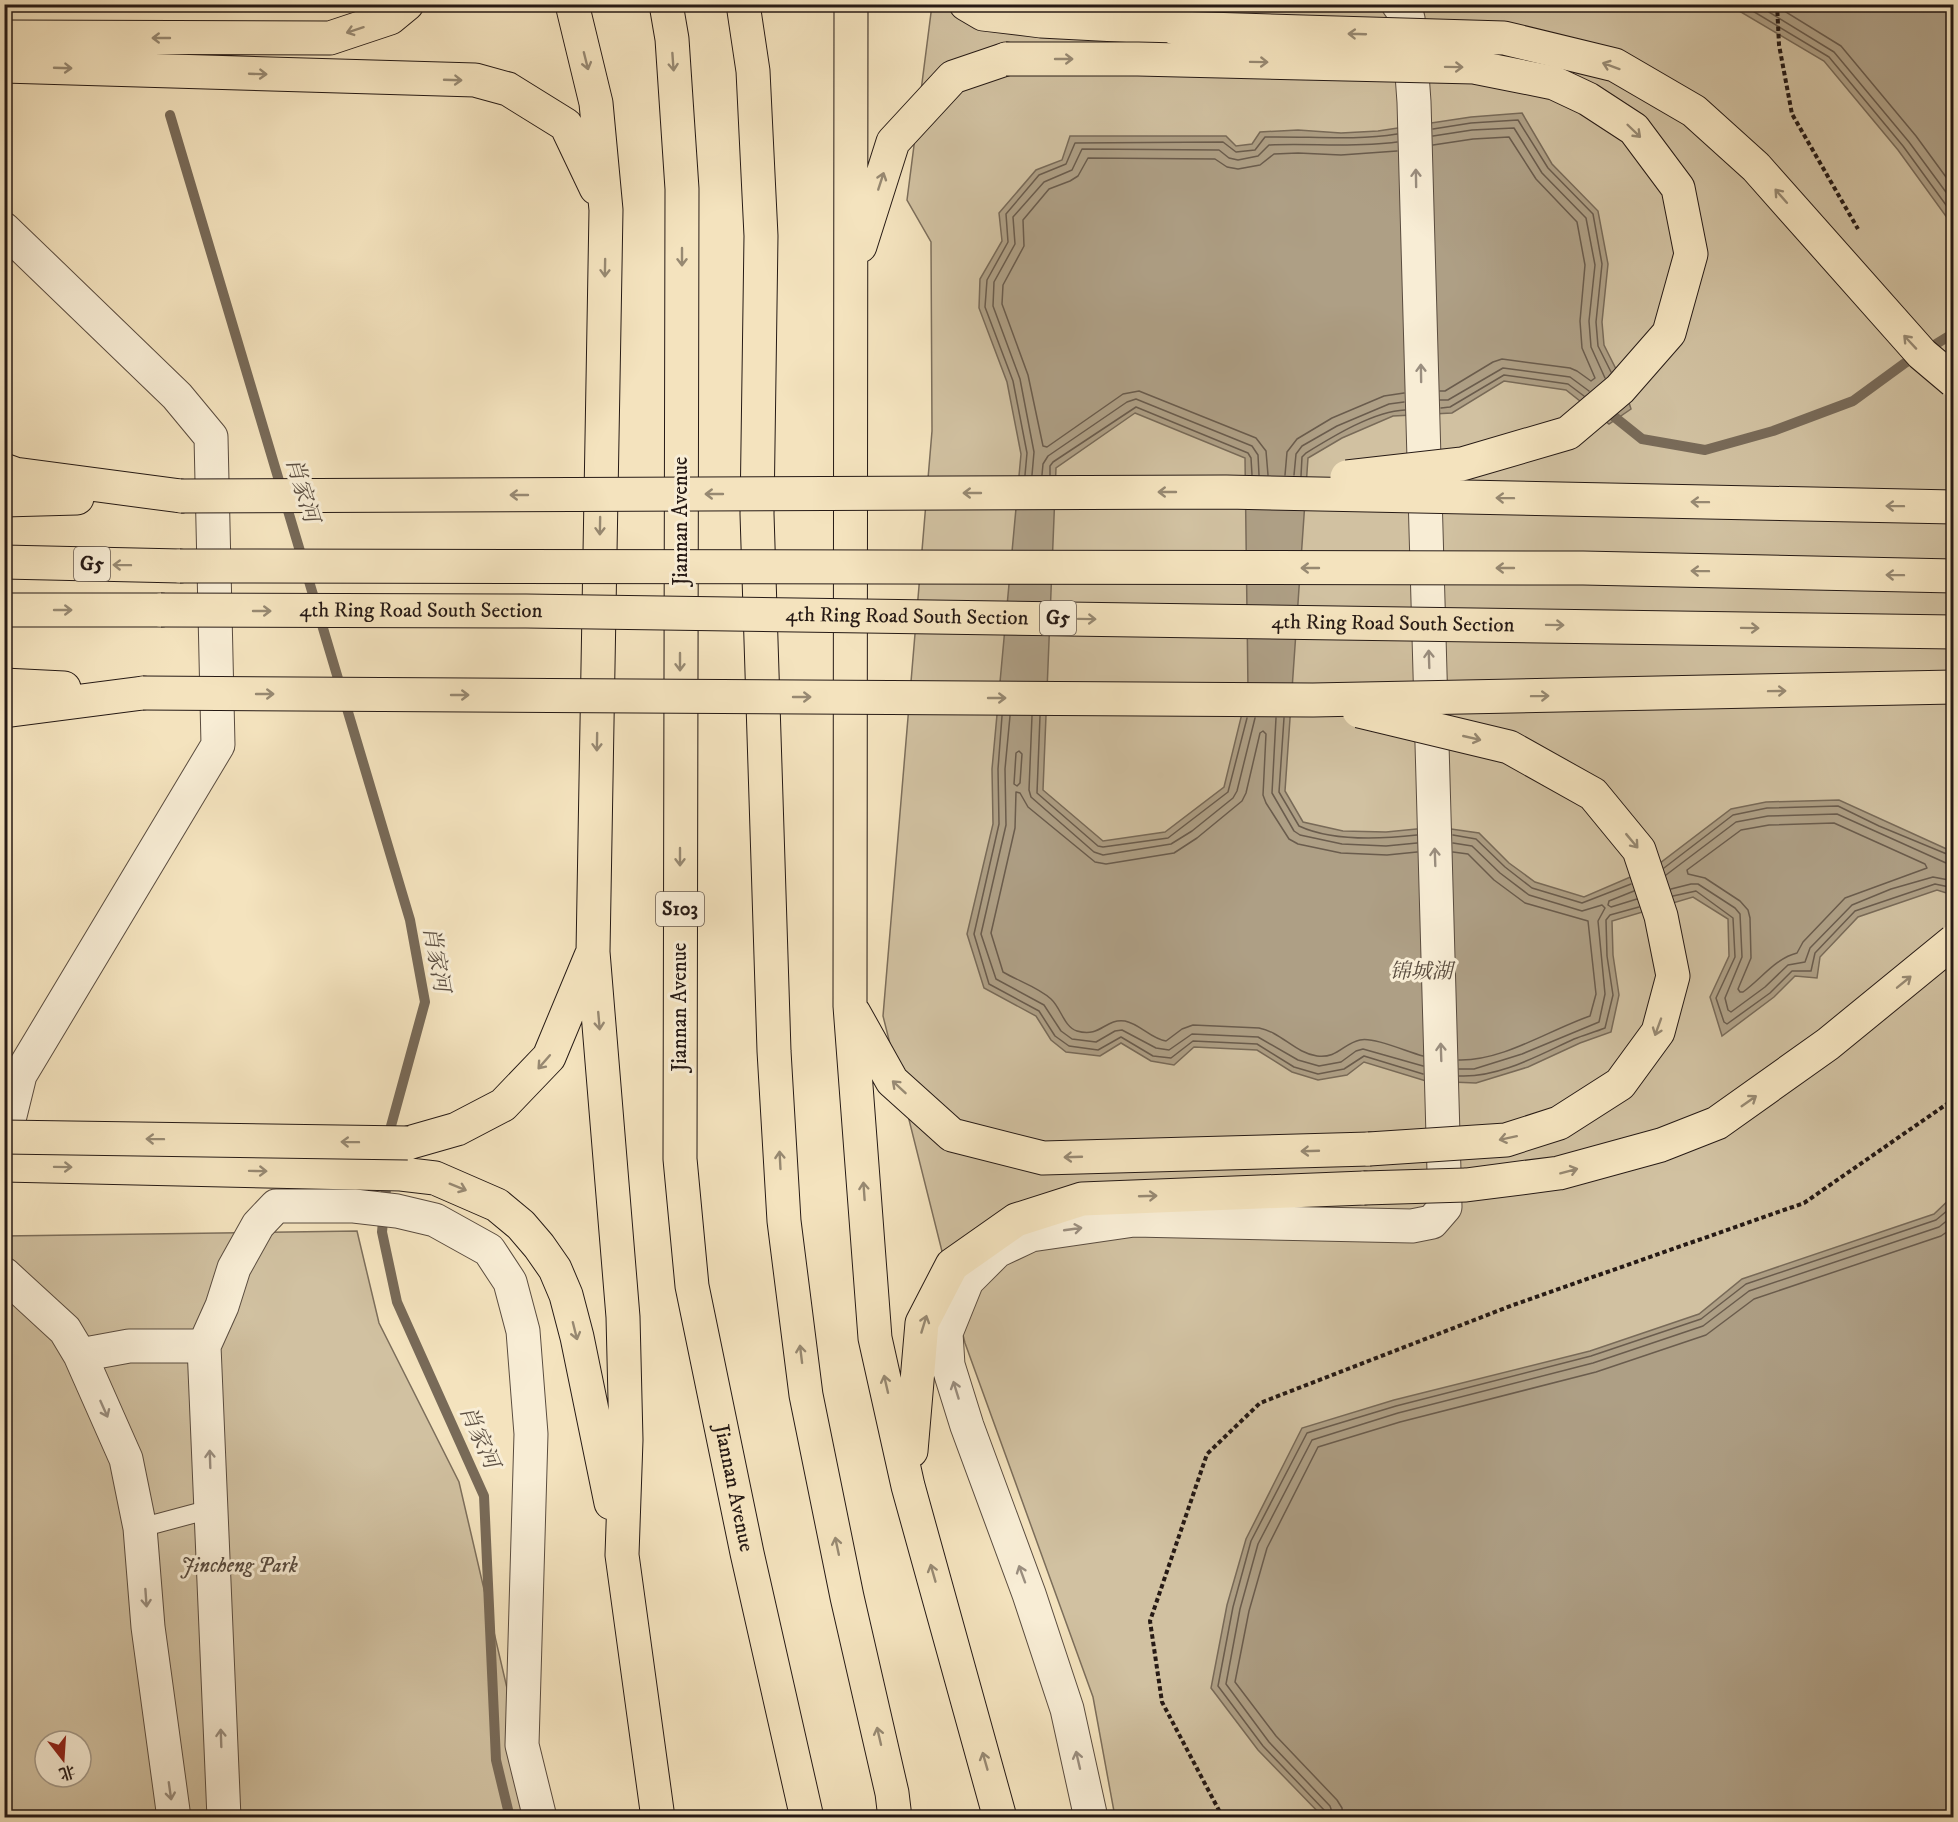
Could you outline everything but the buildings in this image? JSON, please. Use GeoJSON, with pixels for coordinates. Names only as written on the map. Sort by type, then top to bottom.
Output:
{"type":"FeatureCollection","features":[{"type":"Feature","properties":{"kind":"highway"},"geometry":{"type":"LineString","coordinates":[[4,37],[330,38],[390,18],[406,4]]}},
{"type":"Feature","properties":{"kind":"highway"},"geometry":{"type":"LineString","coordinates":[[572,4],[596,103],[606,210],[593,952],[622,1317],[626,1440],[622,1555]]}},
{"type":"Feature","properties":{"kind":"highway","name":"Jiannan Avenue"},"geometry":{"type":"LineString","coordinates":[[666,4],[672,39],[682,189],[680,1159],[692,1286],[747,1553],[806,1810]]}},
{"type":"Feature","properties":{"kind":"highway"},"geometry":{"type":"LineString","coordinates":[[743,4],[753,71],[761,236],[757,514],[774,1051],[784,1221],[806,1395],[847,1597],[894,1805]]}},
{"type":"Feature","properties":{"kind":"highway"},"geometry":{"type":"LineString","coordinates":[[851,4],[850,1006],[875,1338],[908,1486],[1000,1818]]}},
{"type":"Feature","properties":{"kind":"highway"},"geometry":{"type":"LineString","coordinates":[[966,4],[983,14],[1041,21],[1174,28],[1504,38],[1615,65],[1694,111],[1756,167],[1922,354],[1953,381]]}},
{"type":"Feature","properties":{"kind":"highway"},"geometry":{"type":"LineString","coordinates":[[850,277],[893,142],[953,77],[1006,59],[1138,59],[1474,68],[1554,83],[1588,99],[1634,129],[1678,188],[1691,254],[1669,333],[1620,389],[1568,433],[1462,464],[1226,492]]}},
{"type":"Feature","properties":{"kind":"highway"},"geometry":{"type":"LineString","coordinates":[[4,66],[475,80],[508,89],[567,125],[606,210]]}},
{"type":"Feature","properties":{"kind":"highway"},"geometry":{"type":"LineString","coordinates":[[4,470],[15,474],[181,496]]}},
{"type":"Feature","properties":{"kind":"highway"},"geometry":{"type":"LineString","coordinates":[[4,500],[181,496],[1226,492],[1953,507]]}},
{"type":"Feature","properties":{"kind":"highway","name":"G5"},"geometry":{"type":"LineString","coordinates":[[4,562],[180,566],[1583,568],[1953,576]]}},
{"type":"Feature","properties":{"kind":"highway","name":"4th Ring Road South Section"},"geometry":{"type":"LineString","coordinates":[[4,610],[526,611],[1953,632]]}},
{"type":"Feature","properties":{"kind":"highway"},"geometry":{"type":"LineString","coordinates":[[4,685],[144,693],[1313,700],[1953,687]]}},
{"type":"Feature","properties":{"kind":"highway"},"geometry":{"type":"LineString","coordinates":[[4,711],[144,693]]}},
{"type":"Feature","properties":{"kind":"highway"},"geometry":{"type":"LineString","coordinates":[[850,1006],[892,1080],[952,1135],[1043,1158],[1369,1149],[1506,1140],[1559,1123],[1620,1084],[1658,1032],[1673,976],[1661,916],[1639,850],[1593,794],[1509,747],[1313,700]]}},
{"type":"Feature","properties":{"kind":"highway"},"geometry":{"type":"LineString","coordinates":[[908,1486],[922,1323],[952,1265],[1016,1220],[1082,1199],[1466,1185],[1559,1173],[1661,1145],[1717,1123],[1828,1044],[1953,941]]}},
{"type":"Feature","properties":{"kind":"highway"},"geometry":{"type":"LineString","coordinates":[[4,1138],[408,1143],[457,1129],[503,1105],[549,1058],[593,952]]}},
{"type":"Feature","properties":{"kind":"highway"},"geometry":{"type":"LineString","coordinates":[[4,1165],[401,1174],[435,1178],[497,1205],[521,1225],[555,1269],[566,1295],[577,1337],[622,1555],[658,1818]]}},
{"type":"Feature","properties":{"kind":"street"},"geometry":{"type":"LineString","coordinates":[[1091,1818],[1063,1699],[1029,1594],[967,1426],[948,1365],[946,1333],[967,1281],[998,1251],[1031,1235],[1134,1220],[1412,1226],[1432,1222],[1445,1207],[1414,102],[1408,18],[1398,4]]}},
{"type":"Feature","properties":{"kind":"street"},"geometry":{"type":"LineString","coordinates":[[4,229],[177,396],[211,437],[218,746],[20,1075],[4,1138]]}},
{"type":"Feature","properties":{"kind":"street"},"geometry":{"type":"LineString","coordinates":[[224,1818],[204,1346],[222,1306],[234,1268],[258,1225],[276,1206],[362,1207],[397,1211],[435,1220],[489,1250],[510,1282],[524,1331],[531,1434],[522,1744],[540,1818]]}},
{"type":"Feature","properties":{"kind":"street"},"geometry":{"type":"LineString","coordinates":[[4,1275],[64,1330],[80,1355],[126,1459],[141,1528],[148,1627],[174,1818]]}},
{"type":"Feature","properties":{"kind":"street"},"geometry":{"type":"LineString","coordinates":[[80,1355],[129,1346],[204,1346]]}},
{"type":"Feature","properties":{"kind":"lane"},"geometry":{"type":"LineString","coordinates":[[141,1528],[212,1509]]}},
{"type":"Feature","properties":{"kind":"path"},"geometry":{"type":"LineString","coordinates":[[1777,4],[1779,45],[1792,114],[1860,232]]}},
{"type":"Feature","properties":{"kind":"path"},"geometry":{"type":"LineString","coordinates":[[1223,1818],[1162,1702],[1150,1621],[1207,1454],[1260,1403],[1513,1305],[1804,1203],[1953,1099]]}},
{"type":"Feature","properties":{"kind":"green space","name":"锦城湖"},"geometry":{"type":"Polygon","coordinates":[[[932,5],[1953,5],[1953,1817],[1115,1817],[1093,1697],[965,1343],[883,1016],[932,431],[931,242],[907,200],[932,5]]]}},
{"type":"Feature","properties":{"kind":"green space","name":"Jincheng Park"},"geometry":{"type":"Polygon","coordinates":[[[357,1231],[379,1323],[459,1482],[537,1817],[5,1817],[4,1236],[357,1231]]]}},
{"type":"Feature","properties":{"kind":"water"},"geometry":{"type":"Polygon","coordinates":[[[1729,5],[1953,5],[1953,226],[1898,150],[1824,61],[1729,5]]]}},
{"type":"Feature","properties":{"kind":"water"},"geometry":{"type":"Polygon","coordinates":[[[1522,113],[1552,164],[1598,211],[1608,264],[1602,322],[1604,345],[1623,383],[1631,409],[1609,424],[1566,390],[1504,381],[1452,413],[1393,416],[1342,438],[1308,458],[1285,791],[1303,822],[1343,831],[1386,832],[1437,827],[1479,833],[1509,863],[1535,882],[1584,897],[1656,866],[1731,809],[1766,802],[1839,800],[1954,853],[1953,895],[1937,890],[1858,917],[1820,957],[1817,978],[1795,976],[1774,997],[1722,1036],[1710,997],[1729,956],[1728,919],[1693,897],[1612,921],[1613,955],[1619,995],[1611,1032],[1580,1043],[1528,1067],[1476,1083],[1426,1081],[1364,1062],[1347,1075],[1318,1080],[1292,1072],[1257,1050],[1194,1047],[1174,1065],[1151,1061],[1121,1043],[1100,1056],[1066,1052],[1051,1040],[1036,1016],[984,988],[967,934],[993,824],[992,769],[1021,454],[1007,382],[979,308],[980,279],[1002,241],[999,213],[1036,170],[1062,160],[1070,136],[1226,136],[1236,146],[1252,144],[1260,132],[1378,131],[1471,117],[1522,113]],[[1135,413],[1056,468],[1043,790],[1103,841],[1165,832],[1224,787],[1248,689],[1245,458],[1135,413]]]}},
{"type":"Feature","properties":{"kind":"water"},"geometry":{"type":"Polygon","coordinates":[[[1953,1196],[1953,1817],[1323,1817],[1258,1750],[1211,1688],[1227,1605],[1246,1539],[1302,1428],[1394,1400],[1590,1351],[1699,1314],[1742,1279],[1934,1214],[1953,1196]]]}},
{"type":"Feature","properties":{"kind":"waterway","name":"肖家河"},"geometry":{"type":"LineString","coordinates":[[170,115],[410,920],[425,1002],[391,1126],[390,1138]]}},
{"type":"Feature","properties":{"kind":"waterway"},"geometry":{"type":"LineString","coordinates":[[1607,411],[1642,439],[1705,450],[1773,431],[1853,401],[1905,363],[1954,333]]}},
{"type":"Feature","properties":{"kind":"waterway","name":"肖家河"},"geometry":{"type":"LineString","coordinates":[[387,1178],[382,1232],[397,1302],[484,1496],[496,1760],[510,1818]]}}]}
